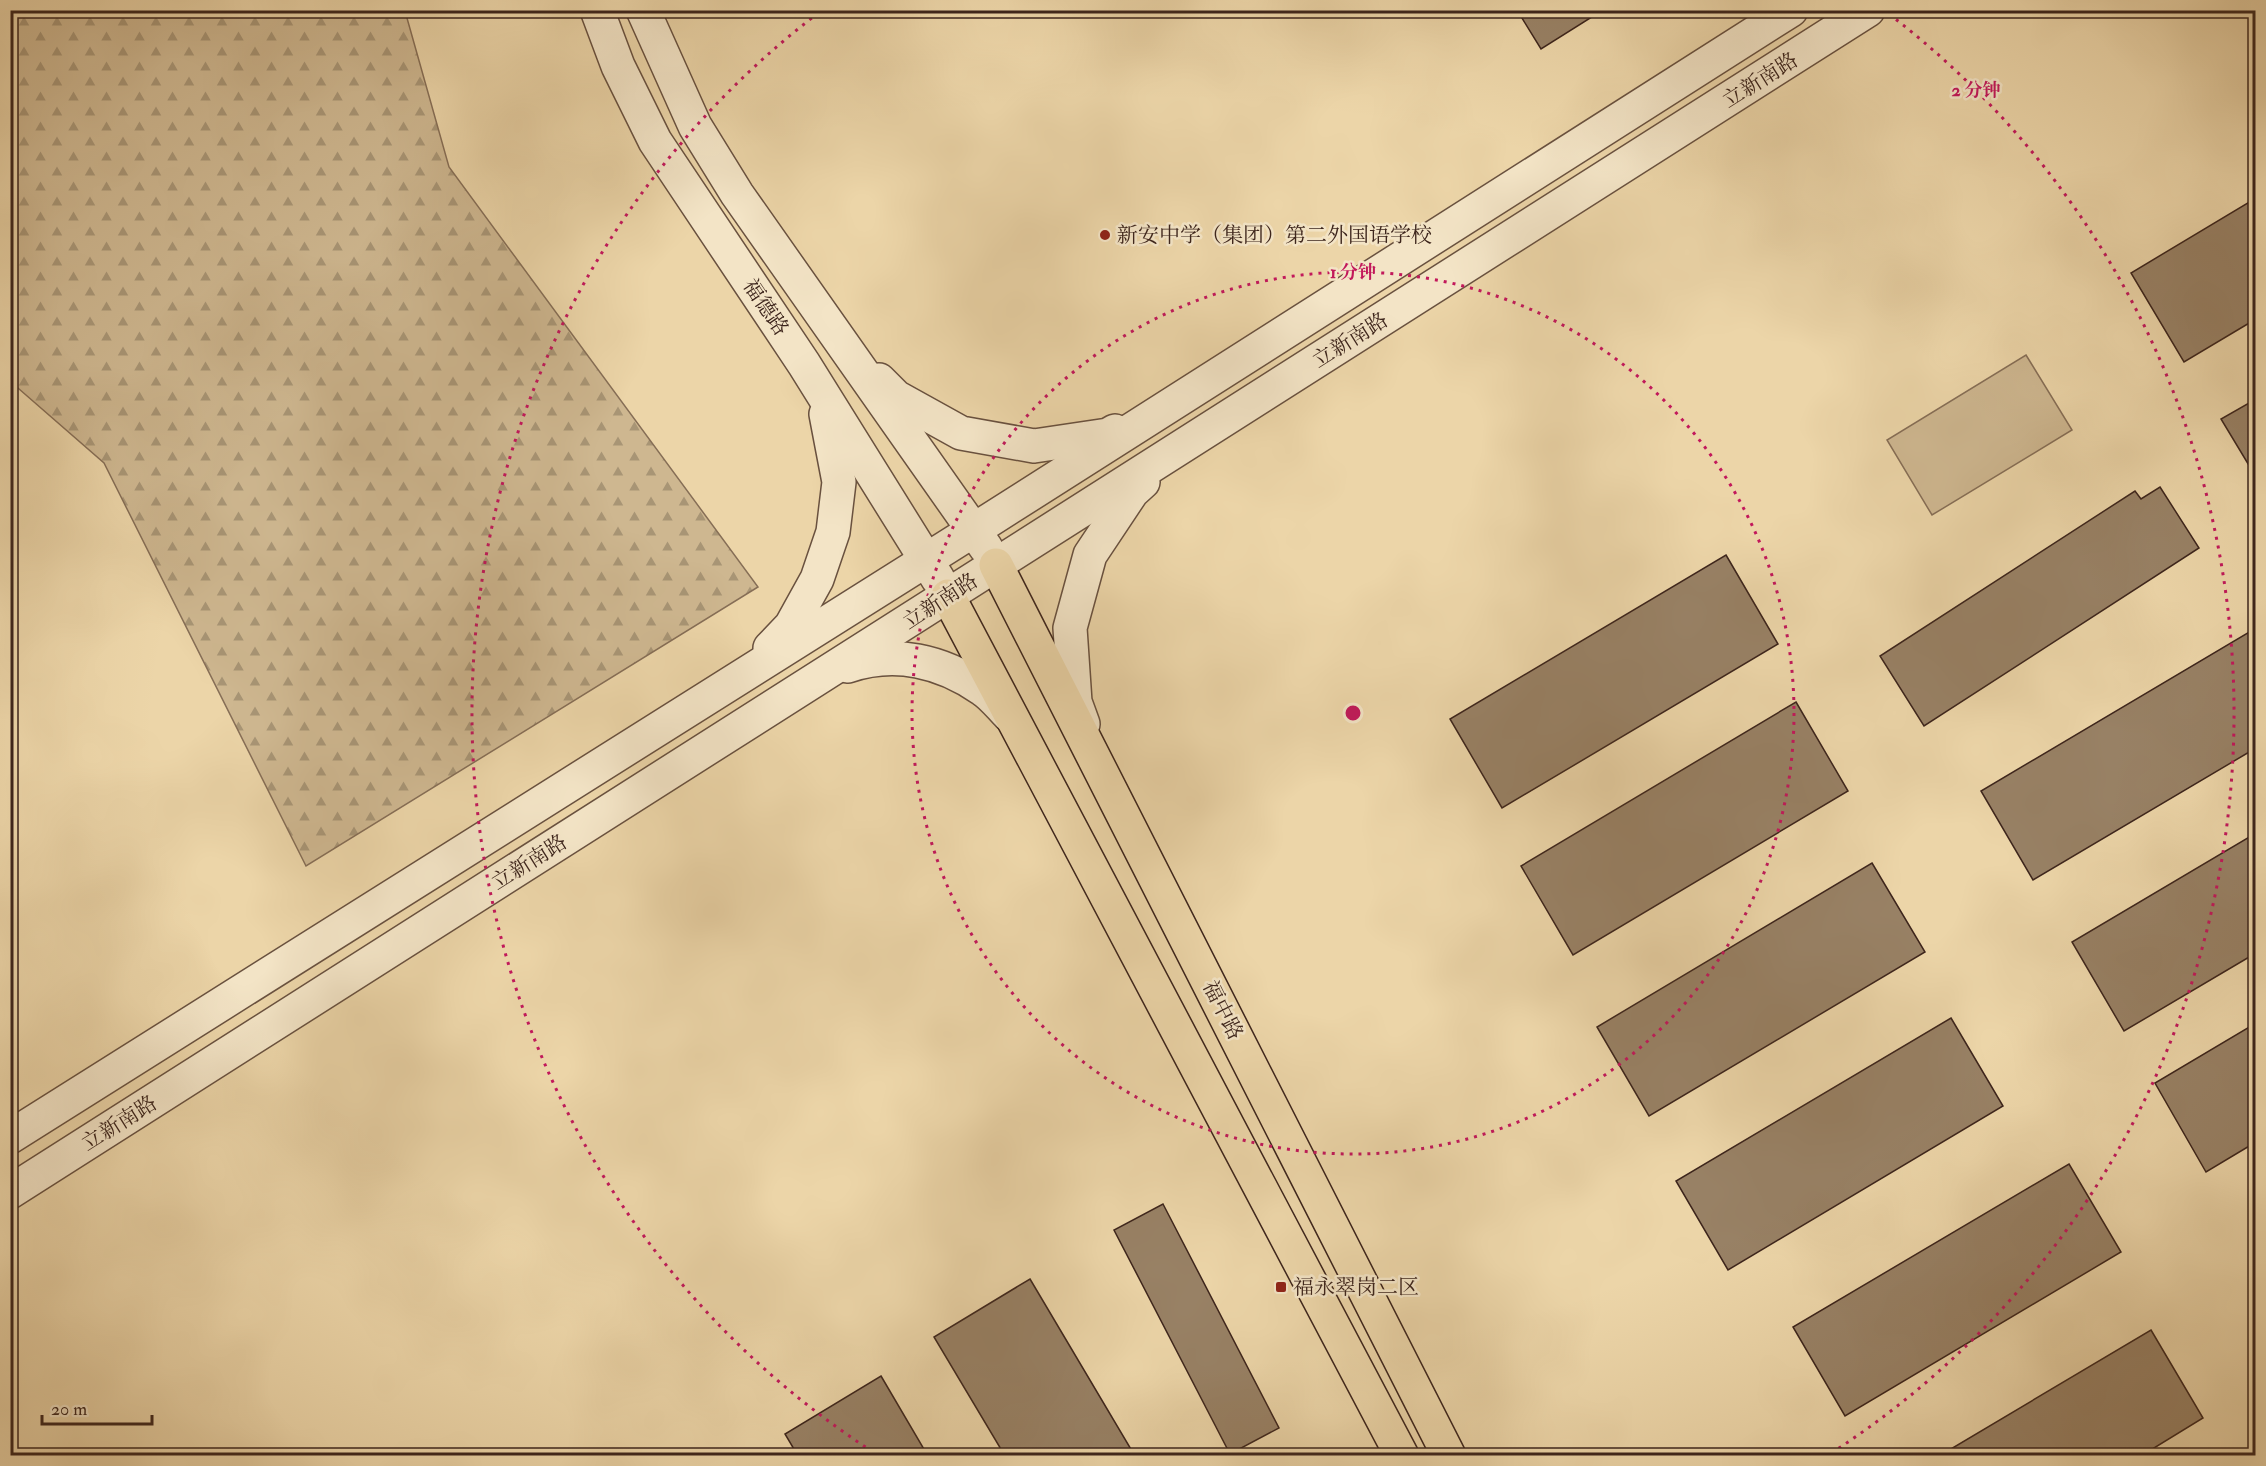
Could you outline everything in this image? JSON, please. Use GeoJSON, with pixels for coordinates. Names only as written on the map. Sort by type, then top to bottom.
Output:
{"type":"FeatureCollection","features":[{"type":"Feature","properties":{"kind":"main road","name":"福中路"},"geometry":{"type":"LineString","coordinates":[[996,565],[1449,1455]]}},
{"type":"Feature","properties":{"kind":"main road"},"geometry":{"type":"LineString","coordinates":[[948,596],[1402,1455]]}},
{"type":"Feature","properties":{"kind":"street","name":"福德路"},"geometry":{"type":"LineString","coordinates":[[597,10],[618,66],[655,141],[819,388],[948,596]]}},
{"type":"Feature","properties":{"kind":"street","name":"福德路"},"geometry":{"type":"LineString","coordinates":[[643,10],[695,126],[737,194],[974,530],[996,565]]}},
{"type":"Feature","properties":{"kind":"street","name":"立新南路"},"geometry":{"type":"LineString","coordinates":[[10,1137],[974,530],[1791,10]]}},
{"type":"Feature","properties":{"kind":"street","name":"立新南路"},"geometry":{"type":"LineString","coordinates":[[10,1192],[1868,10]]}},
{"type":"Feature","properties":{"kind":"street"},"geometry":{"type":"LineString","coordinates":[[842,345],[896,397],[961,433],[1034,446],[1108,435],[1181,398]]}},
{"type":"Feature","properties":{"kind":"street"},"geometry":{"type":"LineString","coordinates":[[743,675],[791,626],[817,579],[833,532],[839,482],[819,388]]}},
{"type":"Feature","properties":{"kind":"street"},"geometry":{"type":"LineString","coordinates":[[1105,778],[1075,702],[1070,628],[1090,555],[1132,492],[1191,441]]}},
{"type":"Feature","properties":{"kind":"street"},"geometry":{"type":"LineString","coordinates":[[824,675],[862,661],[908,658],[947,668],[984,690],[1014,721]]}},
{"type":"Feature","properties":{"kind":"green space"},"geometry":{"type":"Polygon","coordinates":[[[11,10],[405,11],[449,167],[758,587],[306,866],[104,463],[11,382],[11,10]]]}},
{"type":"Feature","properties":{"kind":"green space"},"geometry":{"type":"Polygon","coordinates":[[[2026,355],[2072,430],[1932,515],[1887,440],[2026,355]]]}},
{"type":"Feature","properties":{"kind":"building"},"geometry":{"type":"Polygon","coordinates":[[[1517,10],[1603,10],[1541,49],[1517,10]]]}},
{"type":"Feature","properties":{"kind":"building"},"geometry":{"type":"Polygon","coordinates":[[[2256,198],[2256,319],[2184,362],[2131,273],[2256,198]]]}},
{"type":"Feature","properties":{"kind":"building"},"geometry":{"type":"Polygon","coordinates":[[[2256,399],[2256,477],[2221,419],[2256,399]]]}},
{"type":"Feature","properties":{"kind":"building"},"geometry":{"type":"Polygon","coordinates":[[[2160,487],[2199,548],[1924,726],[1880,656],[2135,491],[2141,499],[2160,487]]]}},
{"type":"Feature","properties":{"kind":"building"},"geometry":{"type":"Polygon","coordinates":[[[1726,555],[1778,644],[1502,808],[1450,719],[1726,555]]]}},
{"type":"Feature","properties":{"kind":"building"},"geometry":{"type":"Polygon","coordinates":[[[2256,628],[2256,748],[2033,880],[1981,791],[2256,628]]]}},
{"type":"Feature","properties":{"kind":"building"},"geometry":{"type":"Polygon","coordinates":[[[1796,702],[1848,791],[1573,955],[1521,866],[1796,702]]]}},
{"type":"Feature","properties":{"kind":"building"},"geometry":{"type":"Polygon","coordinates":[[[2256,833],[2256,953],[2124,1031],[2072,942],[2256,833]]]}},
{"type":"Feature","properties":{"kind":"building"},"geometry":{"type":"Polygon","coordinates":[[[1872,863],[1925,952],[1649,1116],[1597,1027],[1872,863]]]}},
{"type":"Feature","properties":{"kind":"building"},"geometry":{"type":"Polygon","coordinates":[[[1951,1018],[2003,1106],[1728,1270],[1676,1181],[1951,1018]]]}},
{"type":"Feature","properties":{"kind":"building"},"geometry":{"type":"Polygon","coordinates":[[[2256,1023],[2256,1142],[2206,1172],[2155,1083],[2256,1023]]]}},
{"type":"Feature","properties":{"kind":"building"},"geometry":{"type":"Polygon","coordinates":[[[2069,1164],[2121,1252],[1845,1416],[1793,1327],[2069,1164]]]}},
{"type":"Feature","properties":{"kind":"building"},"geometry":{"type":"Polygon","coordinates":[[[1163,1204],[1279,1428],[1230,1454],[1114,1230],[1163,1204]]]}},
{"type":"Feature","properties":{"kind":"building"},"geometry":{"type":"Polygon","coordinates":[[[1030,1279],[1135,1456],[1005,1456],[934,1337],[1030,1279]]]}},
{"type":"Feature","properties":{"kind":"building"},"geometry":{"type":"Polygon","coordinates":[[[2151,1330],[2203,1418],[2141,1456],[1939,1456],[2151,1330]]]}},
{"type":"Feature","properties":{"kind":"building"},"geometry":{"type":"Polygon","coordinates":[[[881,1376],[928,1456],[798,1456],[785,1434],[881,1376]]]}},
{"type":"Feature","properties":{"kind":"place","name":"新安中学（集团）第二外国语学校"},"geometry":{"type":"Point","coordinates":[1105,235]}},
{"type":"Feature","properties":{"kind":"place","name":"福永翠岗二区"},"geometry":{"type":"Point","coordinates":[1281,1287]}}]}
